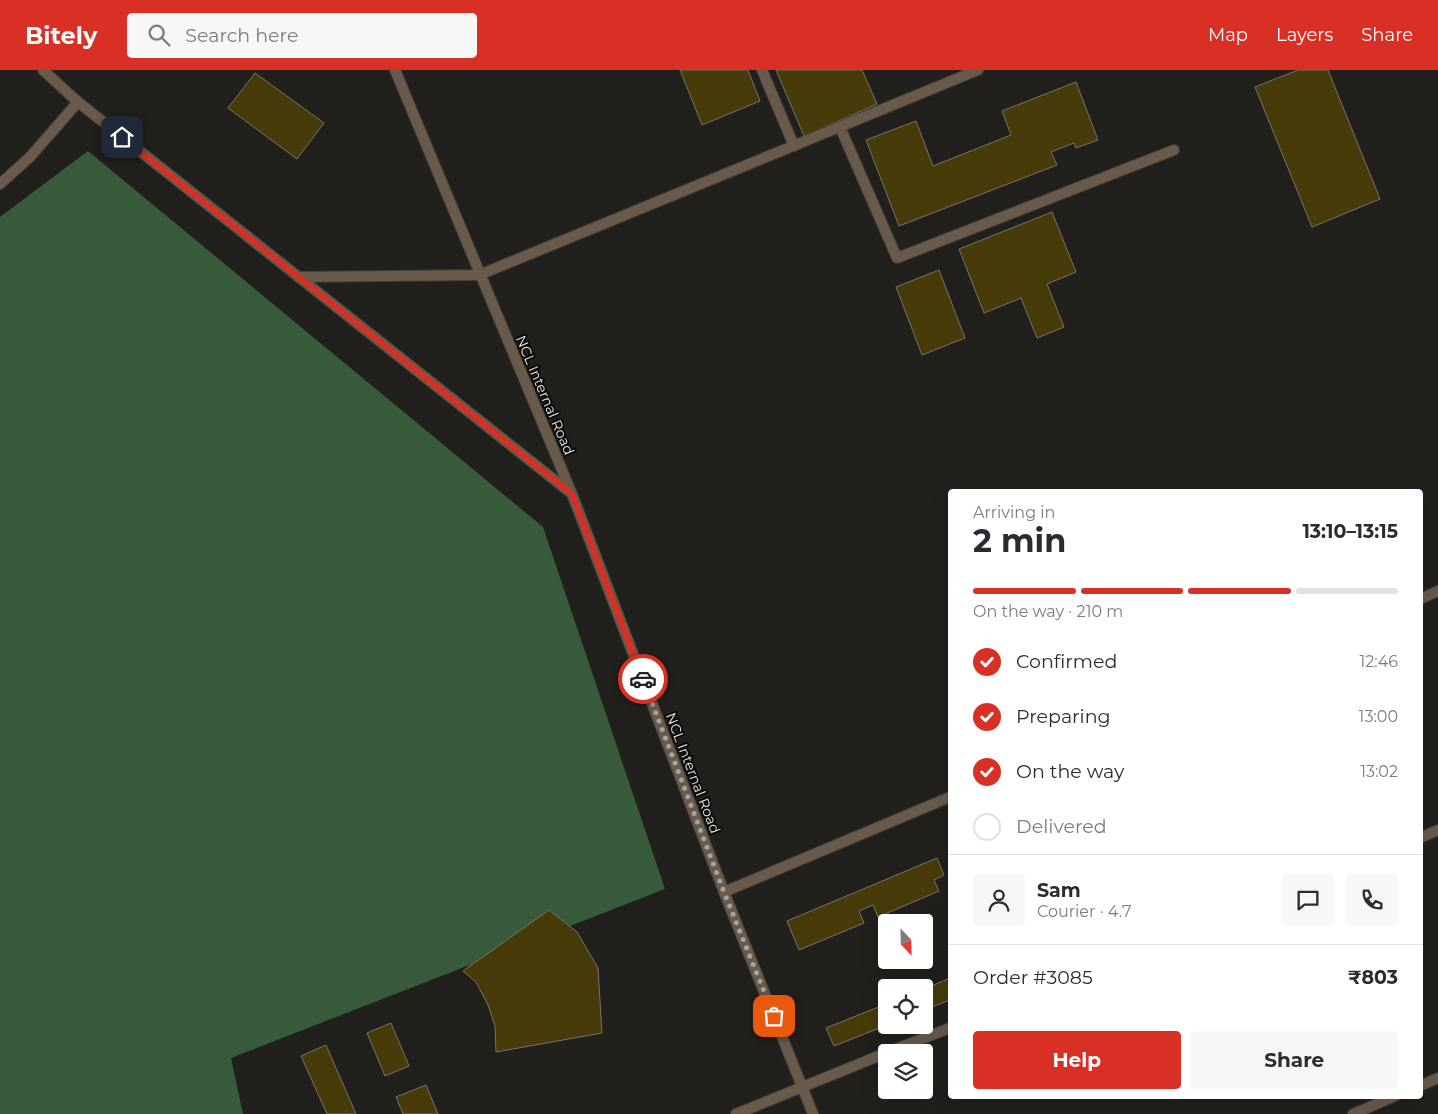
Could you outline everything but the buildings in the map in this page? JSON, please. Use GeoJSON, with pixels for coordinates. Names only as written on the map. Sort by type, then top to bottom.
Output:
{"type":"FeatureCollection","features":[{"type":"Feature","properties":{"kind":"lane"},"geometry":{"type":"LineString","coordinates":[[43,70],[78,102],[572,494]]}},
{"type":"Feature","properties":{"kind":"lane","name":"NCL Internal Road"},"geometry":{"type":"LineString","coordinates":[[395,70],[572,494],[724,892],[813,1114]]}},
{"type":"Feature","properties":{"kind":"lane"},"geometry":{"type":"LineString","coordinates":[[762,70],[794,146]]}},
{"type":"Feature","properties":{"kind":"lane"},"geometry":{"type":"LineString","coordinates":[[298,277],[479,275],[978,70]]}},
{"type":"Feature","properties":{"kind":"lane"},"geometry":{"type":"LineString","coordinates":[[0,184],[30,157],[78,102]]}},
{"type":"Feature","properties":{"kind":"lane"},"geometry":{"type":"LineString","coordinates":[[840,127],[897,258],[1174,150]]}},
{"type":"Feature","properties":{"kind":"lane"},"geometry":{"type":"LineString","coordinates":[[1423,598],[1438,591]]}},
{"type":"Feature","properties":{"kind":"lane"},"geometry":{"type":"LineString","coordinates":[[724,892],[948,798]]}},
{"type":"Feature","properties":{"kind":"lane"},"geometry":{"type":"LineString","coordinates":[[1423,837],[1438,830]]}},
{"type":"Feature","properties":{"kind":"lane"},"geometry":{"type":"LineString","coordinates":[[910,1044],[948,1029]]}},
{"type":"Feature","properties":{"kind":"lane"},"geometry":{"type":"LineString","coordinates":[[736,1114],[878,1057]]}},
{"type":"Feature","properties":{"kind":"lane"},"geometry":{"type":"LineString","coordinates":[[1423,1085],[1438,1078]]}},
{"type":"Feature","properties":{"kind":"lane"},"geometry":{"type":"LineString","coordinates":[[1353,1114],[1388,1099]]}},
{"type":"Feature","properties":{"kind":"green space"},"geometry":{"type":"Polygon","coordinates":[[[88,151],[543,527],[665,889],[231,1058],[243,1114],[0,1114],[0,217],[88,151]]]}},
{"type":"Feature","properties":{"kind":"way so far"},"geometry":{"type":"LineString","coordinates":[[643,679],[724,892],[774,1016]]}},
{"type":"Feature","properties":{"kind":"route"},"geometry":{"type":"LineString","coordinates":[[122,137],[572,494],[643,679]]}}]}
